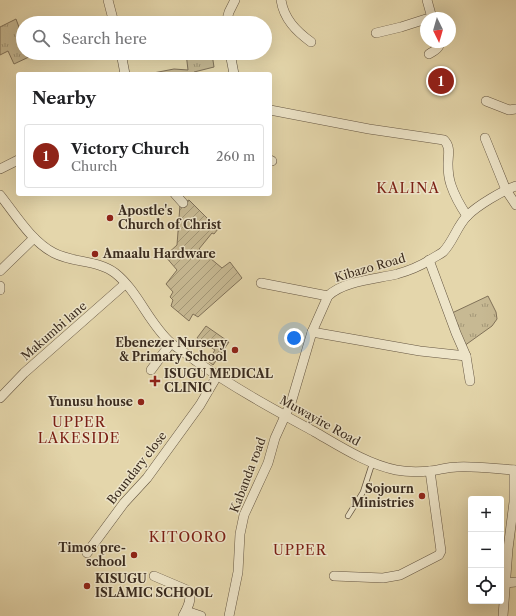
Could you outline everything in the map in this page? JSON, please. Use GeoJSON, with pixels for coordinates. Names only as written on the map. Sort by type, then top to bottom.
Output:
{"type":"FeatureCollection","features":[{"type":"Feature","properties":{"kind":"street"},"geometry":{"type":"LineString","coordinates":[[108,0],[112,16]]}},
{"type":"Feature","properties":{"kind":"street"},"geometry":{"type":"LineString","coordinates":[[228,16],[235,0]]}},
{"type":"Feature","properties":{"kind":"street"},"geometry":{"type":"LineString","coordinates":[[281,0],[285,12],[294,28],[311,42]]}},
{"type":"Feature","properties":{"kind":"street"},"geometry":{"type":"LineString","coordinates":[[427,0],[428,12]]}},
{"type":"Feature","properties":{"kind":"street"},"geometry":{"type":"LineString","coordinates":[[376,33],[420,21]]}},
{"type":"Feature","properties":{"kind":"street"},"geometry":{"type":"LineString","coordinates":[[429,54],[438,48]]}},
{"type":"Feature","properties":{"kind":"street"},"geometry":{"type":"LineString","coordinates":[[123,60],[126,72]]}},
{"type":"Feature","properties":{"kind":"street"},"geometry":{"type":"LineString","coordinates":[[231,60],[234,72]]}},
{"type":"Feature","properties":{"kind":"street"},"geometry":{"type":"LineString","coordinates":[[486,101],[509,110],[516,109]]}},
{"type":"Feature","properties":{"kind":"street"},"geometry":{"type":"LineString","coordinates":[[272,110],[369,129],[444,140],[448,143],[448,165],[452,186],[461,207],[467,216]]}},
{"type":"Feature","properties":{"kind":"street"},"geometry":{"type":"LineString","coordinates":[[485,138],[506,190],[516,205]]}},
{"type":"Feature","properties":{"kind":"street"},"geometry":{"type":"LineString","coordinates":[[0,169],[16,161]]}},
{"type":"Feature","properties":{"kind":"street","name":"Kibazo Road"},"geometry":{"type":"LineString","coordinates":[[284,416],[295,392],[312,332],[328,296],[332,292],[348,285],[376,277],[403,272],[429,260],[444,250],[467,216],[506,190],[516,186]]}},
{"type":"Feature","properties":{"kind":"street","name":"Muwayire Road"},"geometry":{"type":"LineString","coordinates":[[0,195],[34,238],[43,247],[53,253],[109,269],[119,276],[145,308],[158,328],[172,343],[217,376],[284,416],[372,464],[397,470],[430,471],[455,467],[476,466],[515,470]]}},
{"type":"Feature","properties":{"kind":"street"},"geometry":{"type":"LineString","coordinates":[[177,196],[183,203]]}},
{"type":"Feature","properties":{"kind":"street"},"geometry":{"type":"LineString","coordinates":[[0,271],[34,238]]}},
{"type":"Feature","properties":{"kind":"street"},"geometry":{"type":"LineString","coordinates":[[429,260],[466,356],[470,381]]}},
{"type":"Feature","properties":{"kind":"street"},"geometry":{"type":"LineString","coordinates":[[260,283],[328,296]]}},
{"type":"Feature","properties":{"kind":"street","name":"Makumbi lane"},"geometry":{"type":"LineString","coordinates":[[0,398],[24,373],[125,284]]}},
{"type":"Feature","properties":{"kind":"street"},"geometry":{"type":"LineString","coordinates":[[312,332],[420,351],[466,356]]}},
{"type":"Feature","properties":{"kind":"street"},"geometry":{"type":"LineString","coordinates":[[151,370],[172,343]]}},
{"type":"Feature","properties":{"kind":"street","name":"Boundary close"},"geometry":{"type":"LineString","coordinates":[[87,553],[124,503],[147,478],[200,405],[217,376]]}},
{"type":"Feature","properties":{"kind":"street","name":"Kabanda road"},"geometry":{"type":"LineString","coordinates":[[229,616],[238,572],[240,534],[244,515],[268,463],[275,438],[284,416]]}},
{"type":"Feature","properties":{"kind":"street"},"geometry":{"type":"LineString","coordinates":[[502,616],[508,549],[514,508],[515,470]]}},
{"type":"Feature","properties":{"kind":"street"},"geometry":{"type":"LineString","coordinates":[[334,576],[384,578],[400,575],[439,555],[441,551],[430,471]]}},
{"type":"Feature","properties":{"kind":"street"},"geometry":{"type":"LineString","coordinates":[[154,576],[190,592],[184,614],[200,616]]}},
{"type":"Feature","properties":{"kind":"street"},"geometry":{"type":"LineString","coordinates":[[505,583],[516,582]]}},
{"type":"Feature","properties":{"kind":"lane"},"geometry":{"type":"LineString","coordinates":[[348,516],[363,492],[372,464]]}},
{"type":"Feature","properties":{"kind":"green space"},"geometry":{"type":"Polygon","coordinates":[[[16,19],[16,60],[22,60],[14,64],[8,51],[0,55],[0,27],[16,19]]]}},
{"type":"Feature","properties":{"kind":"green space"},"geometry":{"type":"Polygon","coordinates":[[[187,60],[213,60],[214,67],[194,72],[158,72],[174,69],[188,70],[187,60]]]}},
{"type":"Feature","properties":{"kind":"green space"},"geometry":{"type":"Polygon","coordinates":[[[189,200],[218,229],[214,234],[212,233],[199,249],[222,268],[230,262],[242,278],[198,317],[193,314],[189,321],[171,306],[173,300],[170,297],[173,292],[166,284],[177,270],[165,256],[177,245],[180,205],[189,200]]]}},
{"type":"Feature","properties":{"kind":"green space"},"geometry":{"type":"Polygon","coordinates":[[[488,296],[496,312],[497,319],[492,326],[464,346],[452,313],[488,296]]]}},
{"type":"Feature","properties":{"kind":"green space"},"geometry":{"type":"Polygon","coordinates":[[[206,326],[229,342],[213,365],[208,361],[215,350],[197,338],[206,326]]]}},
{"type":"Feature","properties":{"kind":"place","name":"Victory Church"},"geometry":{"type":"Point","coordinates":[441,81]}},
{"type":"Feature","properties":{"kind":"place","name":"Apostle's Church of Christ"},"geometry":{"type":"Point","coordinates":[110,218]}},
{"type":"Feature","properties":{"kind":"place","name":"Amaalu Hardware"},"geometry":{"type":"Point","coordinates":[95,254]}},
{"type":"Feature","properties":{"kind":"place","name":"Ebenezer Nursery & Primary School"},"geometry":{"type":"Point","coordinates":[235,350]}},
{"type":"Feature","properties":{"kind":"place","name":"ISUGU MEDICAL CLINIC"},"geometry":{"type":"Point","coordinates":[155,381]}},
{"type":"Feature","properties":{"kind":"place","name":"Yunusu house"},"geometry":{"type":"Point","coordinates":[141,402]}},
{"type":"Feature","properties":{"kind":"place","name":"Sojourn Ministries"},"geometry":{"type":"Point","coordinates":[422,496]}},
{"type":"Feature","properties":{"kind":"place","name":"Timos pre- school"},"geometry":{"type":"Point","coordinates":[134,555]}},
{"type":"Feature","properties":{"kind":"place","name":"KISUGU ISLAMIC SCHOOL"},"geometry":{"type":"Point","coordinates":[87,586]}},
{"type":"Feature","properties":{"kind":"district","name":"KALINA"},"geometry":{"type":"Point","coordinates":[408,188]}},
{"type":"Feature","properties":{"kind":"district","name":"UPPER LAKESIDE"},"geometry":{"type":"Point","coordinates":[79,430]}},
{"type":"Feature","properties":{"kind":"district","name":"KITOORO"},"geometry":{"type":"Point","coordinates":[188,537]}},
{"type":"Feature","properties":{"kind":"district","name":"UPPER"},"geometry":{"type":"Point","coordinates":[300,550]}}]}
